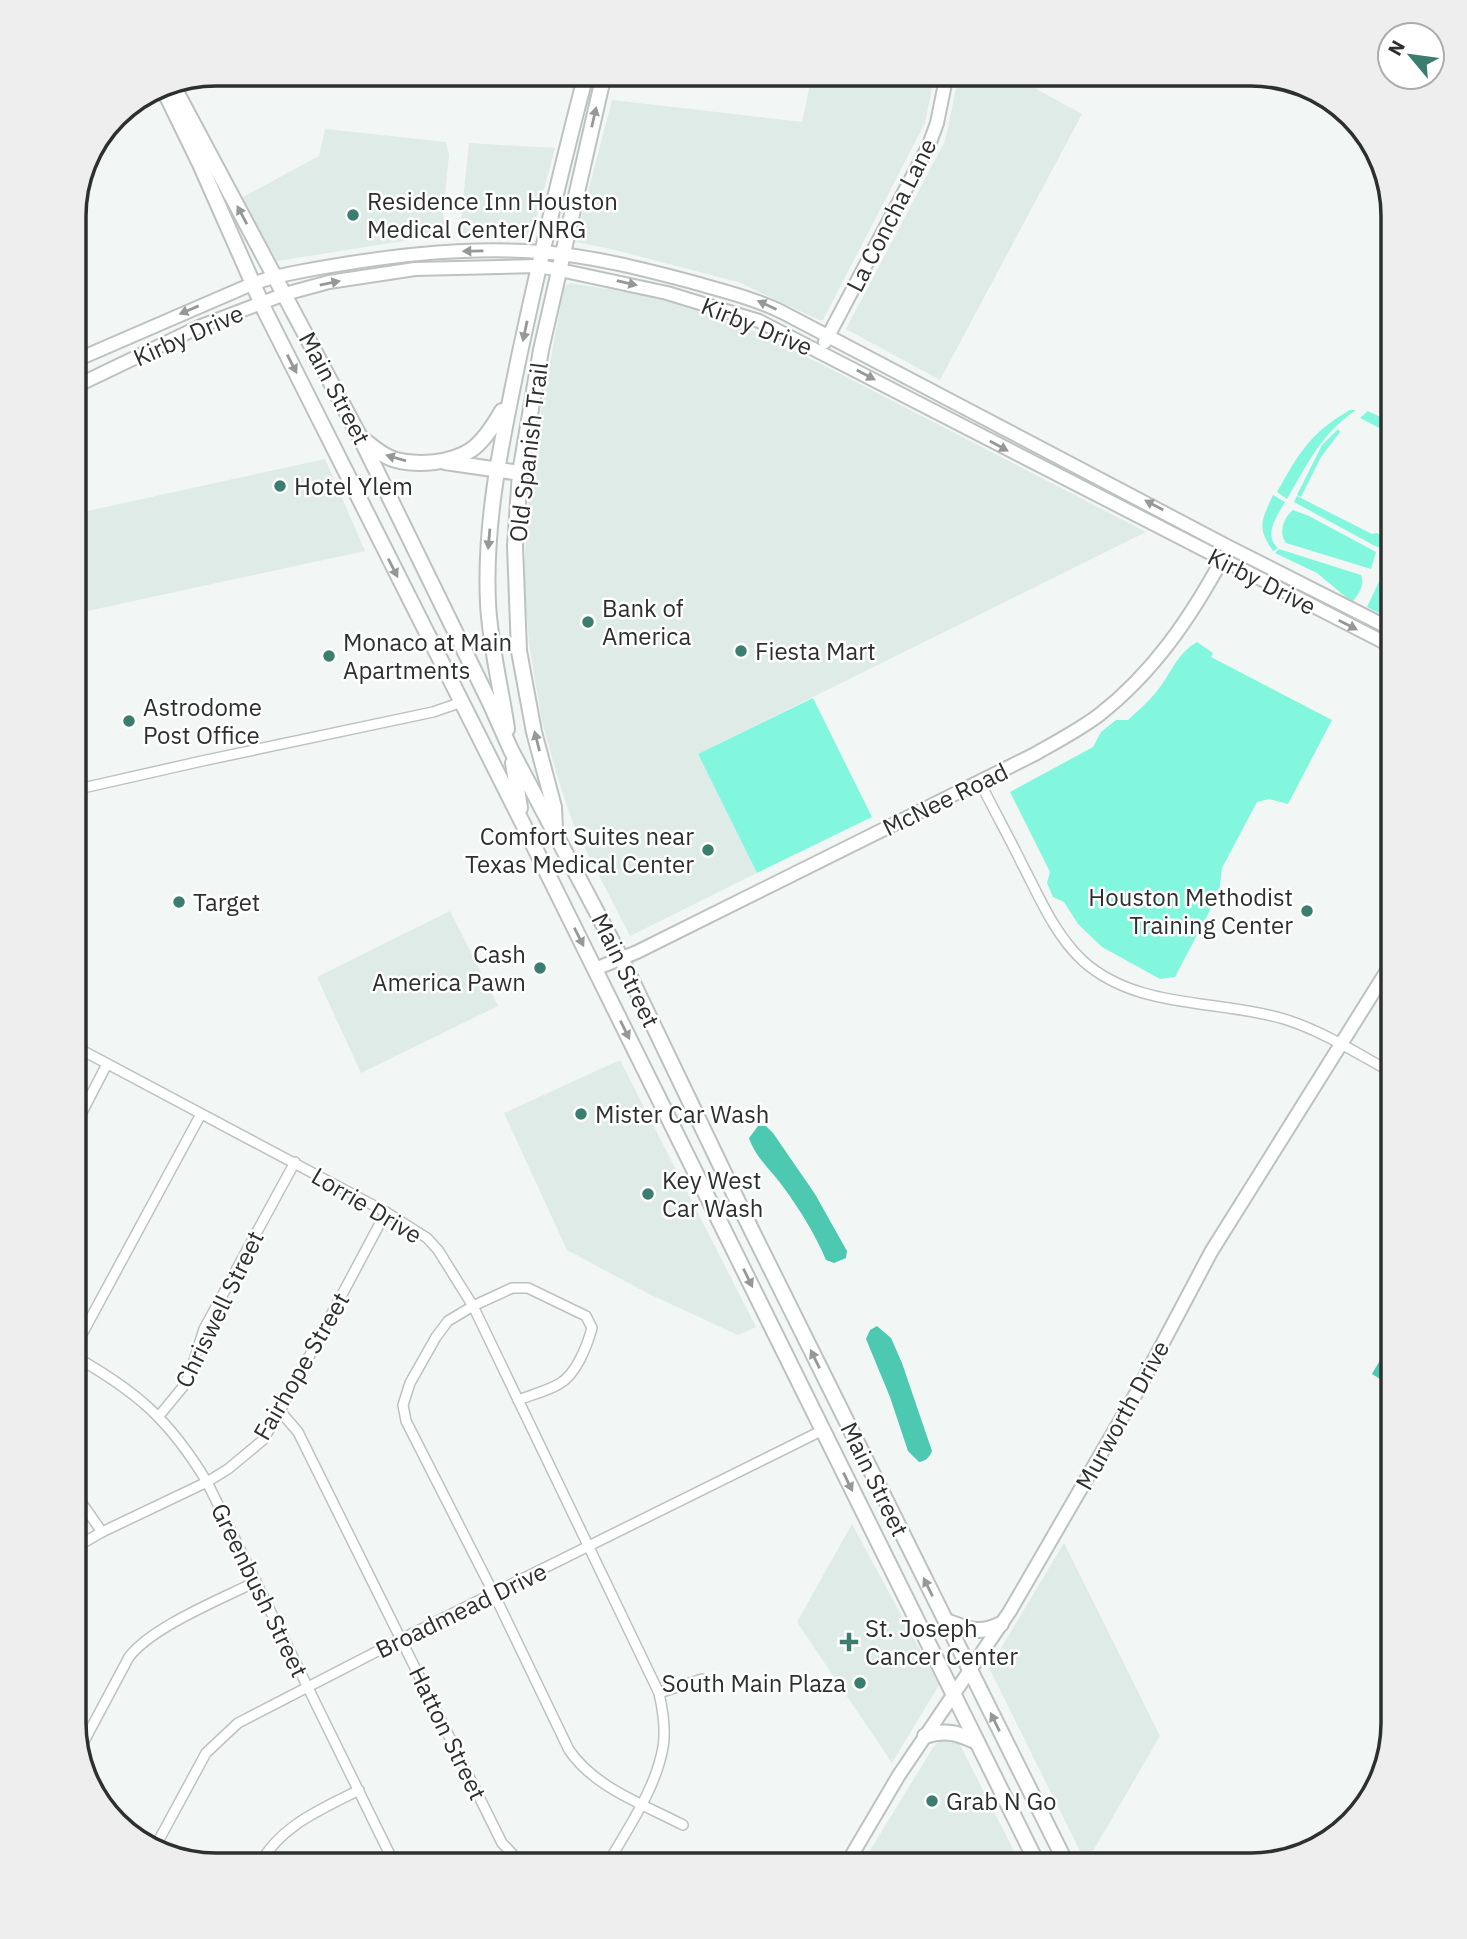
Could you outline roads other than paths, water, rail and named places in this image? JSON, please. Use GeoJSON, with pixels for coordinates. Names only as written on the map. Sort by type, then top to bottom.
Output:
{"type":"FeatureCollection","features":[{"type":"Feature","properties":{"kind":"main road","name":"Old Spanish Trail"},"geometry":{"type":"LineString","coordinates":[[523,824],[494,653],[488,602],[488,546],[502,431],[540,259],[583,86]]}},
{"type":"Feature","properties":{"kind":"main road","name":"Old Spanish Trail"},"geometry":{"type":"LineString","coordinates":[[555,834],[554,807],[534,732],[519,651],[515,546],[520,473],[541,350],[601,86]]}},
{"type":"Feature","properties":{"kind":"main road","name":"La Concha Lane"},"geometry":{"type":"LineString","coordinates":[[821,351],[929,145],[937,123],[945,86]]}},
{"type":"Feature","properties":{"kind":"main road","name":"Main Street"},"geometry":{"type":"LineString","coordinates":[[176,92],[360,437],[484,690],[510,750],[621,958],[751,1229],[1061,1853]]}},
{"type":"Feature","properties":{"kind":"main road","name":"Main Street"},"geometry":{"type":"LineString","coordinates":[[175,93],[261,303],[523,824],[1032,1853]]}},
{"type":"Feature","properties":{"kind":"main road"},"geometry":{"type":"LineString","coordinates":[[566,152],[586,156]]}},
{"type":"Feature","properties":{"kind":"main road","name":"Kirby Drive"},"geometry":{"type":"LineString","coordinates":[[86,355],[275,275],[330,265],[402,255],[474,251],[646,269],[755,299],[1381,623]]}},
{"type":"Feature","properties":{"kind":"main road"},"geometry":{"type":"LineString","coordinates":[[402,255],[403,271]]}},
{"type":"Feature","properties":{"kind":"main road","name":"Kirby Drive"},"geometry":{"type":"LineString","coordinates":[[86,381],[201,326],[285,294],[329,282],[403,271],[540,259]]}},
{"type":"Feature","properties":{"kind":"main road","name":"Kirby Drive"},"geometry":{"type":"LineString","coordinates":[[561,262],[759,321],[1222,561],[1381,638]]}},
{"type":"Feature","properties":{"kind":"main road"},"geometry":{"type":"LineString","coordinates":[[86,355],[96,376]]}},
{"type":"Feature","properties":{"kind":"main road"},"geometry":{"type":"LineString","coordinates":[[438,462],[471,450],[494,425],[511,395]]}},
{"type":"Feature","properties":{"kind":"main road"},"geometry":{"type":"LineString","coordinates":[[940,413],[948,398]]}},
{"type":"Feature","properties":{"kind":"main road"},"geometry":{"type":"LineString","coordinates":[[360,437],[379,452],[396,460],[438,462],[520,473]]}},
{"type":"Feature","properties":{"kind":"main road","name":"McNee Road"},"geometry":{"type":"LineString","coordinates":[[595,969],[980,782],[1099,715],[1169,646],[1229,547]]}},
{"type":"Feature","properties":{"kind":"main road"},"geometry":{"type":"LineString","coordinates":[[494,653],[519,651]]}},
{"type":"Feature","properties":{"kind":"main road"},"geometry":{"type":"LineString","coordinates":[[462,702],[484,690]]}},
{"type":"Feature","properties":{"kind":"main road","name":"Murworth Drive"},"geometry":{"type":"LineString","coordinates":[[854,1853],[925,1736],[1001,1624],[1138,1390],[1211,1252],[1381,982]]}},
{"type":"Feature","properties":{"kind":"main road"},"geometry":{"type":"LineString","coordinates":[[729,1239],[751,1229]]}},
{"type":"Feature","properties":{"kind":"main road"},"geometry":{"type":"LineString","coordinates":[[776,1336],[798,1324]]}},
{"type":"Feature","properties":{"kind":"main road"},"geometry":{"type":"LineString","coordinates":[[823,1430],[846,1420]]}},
{"type":"Feature","properties":{"kind":"main road"},"geometry":{"type":"LineString","coordinates":[[946,1621],[978,1630],[988,1630],[1001,1624]]}},
{"type":"Feature","properties":{"kind":"main road"},"geometry":{"type":"LineString","coordinates":[[925,1736],[951,1731],[977,1742]]}},
{"type":"Feature","properties":{"kind":"street"},"geometry":{"type":"LineString","coordinates":[[86,787],[433,712],[462,702]]}},
{"type":"Feature","properties":{"kind":"street"},"geometry":{"type":"LineString","coordinates":[[980,782],[1037,896],[1062,938],[1082,960],[1102,976],[1126,988],[1151,995],[1284,1019],[1381,1066]]}},
{"type":"Feature","properties":{"kind":"street","name":"Lorrie Drive"},"geometry":{"type":"LineString","coordinates":[[86,1053],[386,1212],[427,1238],[438,1250],[473,1306],[659,1693],[663,1714],[663,1745],[657,1772],[614,1853]]}},
{"type":"Feature","properties":{"kind":"street"},"geometry":{"type":"LineString","coordinates":[[86,1105],[107,1064]]}},
{"type":"Feature","properties":{"kind":"street"},"geometry":{"type":"LineString","coordinates":[[86,1327],[201,1114]]}},
{"type":"Feature","properties":{"kind":"street","name":"Chriswell Street"},"geometry":{"type":"LineString","coordinates":[[159,1416],[183,1388],[204,1329],[295,1162]]}},
{"type":"Feature","properties":{"kind":"street","name":"Fairhope Street"},"geometry":{"type":"LineString","coordinates":[[86,1541],[207,1482],[262,1440],[280,1412],[386,1212]]}},
{"type":"Feature","properties":{"kind":"street"},"geometry":{"type":"LineString","coordinates":[[518,1400],[561,1383],[571,1373],[592,1328],[586,1316],[528,1288],[512,1288],[448,1321],[410,1383],[403,1405],[406,1421],[569,1750],[578,1763],[603,1783],[683,1825]]}},
{"type":"Feature","properties":{"kind":"street","name":"Greenbush Street"},"geometry":{"type":"LineString","coordinates":[[86,1363],[112,1378],[159,1416],[186,1448],[207,1482],[389,1853]]}},
{"type":"Feature","properties":{"kind":"street","name":"Hatton Street"},"geometry":{"type":"LineString","coordinates":[[280,1412],[298,1432],[502,1843],[511,1853]]}},
{"type":"Feature","properties":{"kind":"street","name":"Broadmead Drive"},"geometry":{"type":"LineString","coordinates":[[159,1840],[206,1753],[239,1723],[401,1639],[823,1430]]}},
{"type":"Feature","properties":{"kind":"street"},"geometry":{"type":"LineString","coordinates":[[86,1509],[102,1532]]}},
{"type":"Feature","properties":{"kind":"street"},"geometry":{"type":"LineString","coordinates":[[87,1735],[138,1645],[155,1633],[255,1582]]}},
{"type":"Feature","properties":{"kind":"street"},"geometry":{"type":"LineString","coordinates":[[659,1693],[702,1679]]}},
{"type":"Feature","properties":{"kind":"street"},"geometry":{"type":"LineString","coordinates":[[268,1853],[280,1835],[297,1822],[359,1790]]}},
{"type":"Feature","properties":{"kind":"place","name":"Residence Inn Houston Medical Center/NRG"},"geometry":{"type":"Point","coordinates":[353,215]}},
{"type":"Feature","properties":{"kind":"place","name":"Hotel Ylem"},"geometry":{"type":"Point","coordinates":[280,486]}},
{"type":"Feature","properties":{"kind":"place","name":"Bank of America"},"geometry":{"type":"Point","coordinates":[588,622]}},
{"type":"Feature","properties":{"kind":"place","name":"Fiesta Mart"},"geometry":{"type":"Point","coordinates":[741,651]}},
{"type":"Feature","properties":{"kind":"place","name":"Monaco at Main Apartments"},"geometry":{"type":"Point","coordinates":[329,656]}},
{"type":"Feature","properties":{"kind":"place","name":"Astrodome Post Office"},"geometry":{"type":"Point","coordinates":[129,721]}},
{"type":"Feature","properties":{"kind":"place","name":"Comfort Suites near Texas Medical Center"},"geometry":{"type":"Point","coordinates":[708,850]}},
{"type":"Feature","properties":{"kind":"place","name":"Target"},"geometry":{"type":"Point","coordinates":[179,902]}},
{"type":"Feature","properties":{"kind":"place","name":"Houston Methodist Training Center"},"geometry":{"type":"Point","coordinates":[1307,911]}},
{"type":"Feature","properties":{"kind":"place","name":"Cash America Pawn"},"geometry":{"type":"Point","coordinates":[540,968]}},
{"type":"Feature","properties":{"kind":"place","name":"Mister Car Wash"},"geometry":{"type":"Point","coordinates":[581,1114]}},
{"type":"Feature","properties":{"kind":"place","name":"Key West Car Wash"},"geometry":{"type":"Point","coordinates":[648,1194]}},
{"type":"Feature","properties":{"kind":"place","name":"St. Joseph Cancer Center"},"geometry":{"type":"Point","coordinates":[849,1642]}},
{"type":"Feature","properties":{"kind":"place","name":"South Main Plaza"},"geometry":{"type":"Point","coordinates":[860,1683]}},
{"type":"Feature","properties":{"kind":"place","name":"Grab N Go"},"geometry":{"type":"Point","coordinates":[932,1801]}}]}
